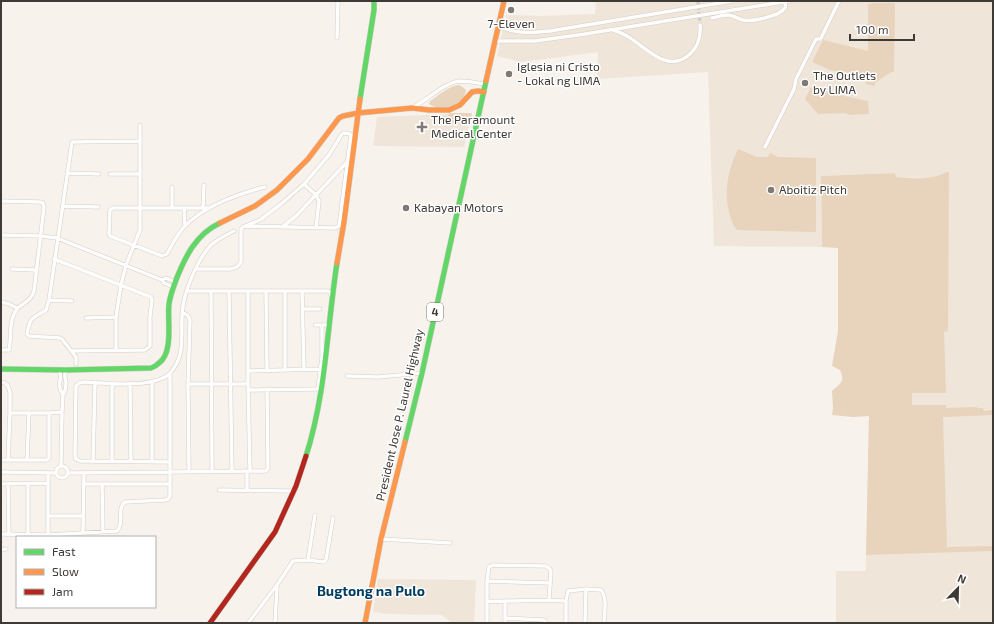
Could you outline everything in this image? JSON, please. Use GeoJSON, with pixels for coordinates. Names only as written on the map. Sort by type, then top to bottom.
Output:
{"type":"FeatureCollection","features":[{"type":"Feature","properties":{"kind":"main road"},"geometry":{"type":"LineString","coordinates":[[210,623],[275,532],[296,486],[312,434],[323,379],[333,289],[344,222],[358,113],[374,10],[374,1]]}},
{"type":"Feature","properties":{"kind":"main road","name":"President Jose P. Laurel Highway"},"geometry":{"type":"LineString","coordinates":[[365,623],[381,539],[422,373],[504,1]]}},
{"type":"Feature","properties":{"kind":"main road"},"geometry":{"type":"LineString","coordinates":[[1,369],[66,370],[151,368],[160,363],[168,346],[169,304],[174,285],[182,264],[192,246],[204,233],[217,224],[255,206],[277,190],[308,159],[339,118],[358,113],[412,108],[429,110],[452,109],[462,104],[472,92],[484,92]]}},
{"type":"Feature","properties":{"kind":"street"},"geometry":{"type":"LineString","coordinates":[[337,38],[338,1]]}},
{"type":"Feature","properties":{"kind":"street"},"geometry":{"type":"LineString","coordinates":[[498,26],[506,30],[521,33],[550,31],[732,1]]}},
{"type":"Feature","properties":{"kind":"street"},"geometry":{"type":"LineString","coordinates":[[495,41],[535,41],[786,1],[784,9],[771,16],[748,20],[742,20],[728,15],[712,18]]}},
{"type":"Feature","properties":{"kind":"street"},"geometry":{"type":"LineString","coordinates":[[765,147],[794,89],[796,79],[817,39],[821,38],[839,1]]}},
{"type":"Feature","properties":{"kind":"street"},"geometry":{"type":"LineString","coordinates":[[608,30],[624,34],[658,58],[672,61],[684,58],[691,53],[699,40],[700,25]]}},
{"type":"Feature","properties":{"kind":"street"},"geometry":{"type":"LineString","coordinates":[[583,26],[585,34]]}},
{"type":"Feature","properties":{"kind":"street"},"geometry":{"type":"LineString","coordinates":[[412,108],[455,82],[462,81],[485,84]]}},
{"type":"Feature","properties":{"kind":"street"},"geometry":{"type":"LineString","coordinates":[[116,350],[116,318],[120,285],[140,230],[140,125]]}},
{"type":"Feature","properties":{"kind":"street"},"geometry":{"type":"LineString","coordinates":[[195,269],[230,269],[239,266],[241,262],[241,229],[245,226],[260,220],[282,204],[304,184],[329,154],[342,134],[344,133],[351,135],[339,226],[335,228],[316,228],[245,226]]}},
{"type":"Feature","properties":{"kind":"street"},"geometry":{"type":"LineString","coordinates":[[76,364],[76,357],[62,339],[29,336],[27,334],[30,320],[46,310],[49,300],[72,142],[140,141]]}},
{"type":"Feature","properties":{"kind":"street"},"geometry":{"type":"LineString","coordinates":[[282,227],[296,216],[348,162]]}},
{"type":"Feature","properties":{"kind":"street"},"geometry":{"type":"LineString","coordinates":[[67,173],[100,174]]}},
{"type":"Feature","properties":{"kind":"street"},"geometry":{"type":"LineString","coordinates":[[110,174],[140,174]]}},
{"type":"Feature","properties":{"kind":"street"},"geometry":{"type":"LineString","coordinates":[[304,184],[316,196],[319,202],[316,228]]}},
{"type":"Feature","properties":{"kind":"street"},"geometry":{"type":"LineString","coordinates":[[203,208],[204,185]]}},
{"type":"Feature","properties":{"kind":"street"},"geometry":{"type":"LineString","coordinates":[[172,187],[172,208]]}},
{"type":"Feature","properties":{"kind":"street"},"geometry":{"type":"LineString","coordinates":[[208,208],[113,208],[110,210],[109,235],[165,256],[176,236],[194,218],[208,208],[250,191],[265,187]]}},
{"type":"Feature","properties":{"kind":"street"},"geometry":{"type":"LineString","coordinates":[[1,201],[40,202],[43,203],[44,207],[34,291],[28,301],[17,308],[9,335],[9,350],[1,350]]}},
{"type":"Feature","properties":{"kind":"street"},"geometry":{"type":"LineString","coordinates":[[62,206],[98,207]]}},
{"type":"Feature","properties":{"kind":"street"},"geometry":{"type":"LineString","coordinates":[[184,208],[185,226]]}},
{"type":"Feature","properties":{"kind":"street"},"geometry":{"type":"LineString","coordinates":[[260,220],[262,227]]}},
{"type":"Feature","properties":{"kind":"street"},"geometry":{"type":"LineString","coordinates":[[170,462],[93,462],[80,461],[76,459],[75,390],[77,384],[79,383],[152,382],[167,376],[173,370],[179,360],[181,352],[183,304],[195,269],[205,252],[212,244],[234,231]]}},
{"type":"Feature","properties":{"kind":"street"},"geometry":{"type":"LineString","coordinates":[[1,235],[57,238],[162,280],[164,283],[174,285]]}},
{"type":"Feature","properties":{"kind":"street"},"geometry":{"type":"LineString","coordinates":[[54,259],[151,297],[152,299],[150,316],[150,346],[145,350],[72,351]]}},
{"type":"Feature","properties":{"kind":"street"},"geometry":{"type":"LineString","coordinates":[[12,269],[36,270]]}},
{"type":"Feature","properties":{"kind":"street"},"geometry":{"type":"LineString","coordinates":[[187,291],[328,291],[331,295],[330,304]]}},
{"type":"Feature","properties":{"kind":"street"},"geometry":{"type":"LineString","coordinates":[[211,291],[212,471]]}},
{"type":"Feature","properties":{"kind":"street"},"geometry":{"type":"LineString","coordinates":[[302,291],[304,370]]}},
{"type":"Feature","properties":{"kind":"street"},"geometry":{"type":"LineString","coordinates":[[229,292],[232,471]]}},
{"type":"Feature","properties":{"kind":"street"},"geometry":{"type":"LineString","coordinates":[[247,490],[249,471],[248,292]]}},
{"type":"Feature","properties":{"kind":"street"},"geometry":{"type":"LineString","coordinates":[[266,292],[267,371]]}},
{"type":"Feature","properties":{"kind":"street"},"geometry":{"type":"LineString","coordinates":[[285,292],[285,370]]}},
{"type":"Feature","properties":{"kind":"street"},"geometry":{"type":"LineString","coordinates":[[49,300],[72,301]]}},
{"type":"Feature","properties":{"kind":"street"},"geometry":{"type":"LineString","coordinates":[[1,302],[17,308]]}},
{"type":"Feature","properties":{"kind":"street"},"geometry":{"type":"LineString","coordinates":[[303,309],[320,309]]}},
{"type":"Feature","properties":{"kind":"street"},"geometry":{"type":"LineString","coordinates":[[182,313],[186,314],[190,320],[188,384],[189,472]]}},
{"type":"Feature","properties":{"kind":"street"},"geometry":{"type":"LineString","coordinates":[[86,318],[116,318]]}},
{"type":"Feature","properties":{"kind":"street"},"geometry":{"type":"LineString","coordinates":[[248,390],[317,389],[321,369],[324,326],[315,326]]}},
{"type":"Feature","properties":{"kind":"street"},"geometry":{"type":"LineString","coordinates":[[181,352],[189,352]]}},
{"type":"Feature","properties":{"kind":"street"},"geometry":{"type":"LineString","coordinates":[[248,371],[321,369]]}},
{"type":"Feature","properties":{"kind":"street"},"geometry":{"type":"LineString","coordinates":[[60,370],[61,374],[59,386],[63,395]]}},
{"type":"Feature","properties":{"kind":"street"},"geometry":{"type":"LineString","coordinates":[[62,466],[62,412],[63,395],[66,386],[64,374],[66,370]]}},
{"type":"Feature","properties":{"kind":"street"},"geometry":{"type":"LineString","coordinates":[[1,534],[48,535],[117,531],[120,527],[121,508],[125,502],[168,499],[170,496],[170,373]]}},
{"type":"Feature","properties":{"kind":"street"},"geometry":{"type":"LineString","coordinates":[[347,376],[378,377],[422,373]]}},
{"type":"Feature","properties":{"kind":"street"},"geometry":{"type":"LineString","coordinates":[[1,382],[8,386],[10,392],[8,460]]}},
{"type":"Feature","properties":{"kind":"street"},"geometry":{"type":"LineString","coordinates":[[93,462],[95,382]]}},
{"type":"Feature","properties":{"kind":"street"},"geometry":{"type":"LineString","coordinates":[[152,382],[152,462]]}},
{"type":"Feature","properties":{"kind":"street"},"geometry":{"type":"LineString","coordinates":[[112,383],[112,462]]}},
{"type":"Feature","properties":{"kind":"street"},"geometry":{"type":"LineString","coordinates":[[130,383],[131,462]]}},
{"type":"Feature","properties":{"kind":"street"},"geometry":{"type":"LineString","coordinates":[[188,384],[248,384]]}},
{"type":"Feature","properties":{"kind":"street"},"geometry":{"type":"LineString","coordinates":[[56,472],[61,478],[65,477],[68,473],[84,472],[266,471],[268,468],[267,390]]}},
{"type":"Feature","properties":{"kind":"street"},"geometry":{"type":"LineString","coordinates":[[10,413],[62,412]]}},
{"type":"Feature","properties":{"kind":"street"},"geometry":{"type":"LineString","coordinates":[[28,460],[29,413]]}},
{"type":"Feature","properties":{"kind":"street"},"geometry":{"type":"LineString","coordinates":[[1,460],[47,460],[49,458],[49,413]]}},
{"type":"Feature","properties":{"kind":"street"},"geometry":{"type":"LineString","coordinates":[[1,472],[48,473],[56,472],[57,469],[62,466]]}},
{"type":"Feature","properties":{"kind":"street"},"geometry":{"type":"LineString","coordinates":[[62,466],[66,468],[68,473]]}},
{"type":"Feature","properties":{"kind":"street"},"geometry":{"type":"LineString","coordinates":[[82,533],[84,472]]}},
{"type":"Feature","properties":{"kind":"street"},"geometry":{"type":"LineString","coordinates":[[48,473],[48,535]]}},
{"type":"Feature","properties":{"kind":"street"},"geometry":{"type":"LineString","coordinates":[[1,484],[48,483]]}},
{"type":"Feature","properties":{"kind":"street"},"geometry":{"type":"LineString","coordinates":[[8,484],[9,534]]}},
{"type":"Feature","properties":{"kind":"street"},"geometry":{"type":"LineString","coordinates":[[28,484],[28,535]]}},
{"type":"Feature","properties":{"kind":"street"},"geometry":{"type":"LineString","coordinates":[[84,484],[170,484]]}},
{"type":"Feature","properties":{"kind":"street"},"geometry":{"type":"LineString","coordinates":[[102,484],[103,532]]}},
{"type":"Feature","properties":{"kind":"street"},"geometry":{"type":"LineString","coordinates":[[219,490],[291,491]]}},
{"type":"Feature","properties":{"kind":"street"},"geometry":{"type":"LineString","coordinates":[[308,560],[315,515]]}},
{"type":"Feature","properties":{"kind":"street"},"geometry":{"type":"LineString","coordinates":[[48,516],[82,516]]}},
{"type":"Feature","properties":{"kind":"street"},"geometry":{"type":"LineString","coordinates":[[248,623],[277,586],[294,561],[308,560],[324,562],[326,560],[333,518]]}},
{"type":"Feature","properties":{"kind":"street"},"geometry":{"type":"LineString","coordinates":[[381,539],[450,543]]}},
{"type":"Feature","properties":{"kind":"street"},"geometry":{"type":"LineString","coordinates":[[1,550],[6,550]]}},
{"type":"Feature","properties":{"kind":"street"},"geometry":{"type":"LineString","coordinates":[[487,623],[487,582],[489,567],[493,565],[546,566],[551,571],[549,600]]}},
{"type":"Feature","properties":{"kind":"street"},"geometry":{"type":"LineString","coordinates":[[487,582],[550,583]]}},
{"type":"Feature","properties":{"kind":"street"},"geometry":{"type":"LineString","coordinates":[[275,623],[277,586]]}},
{"type":"Feature","properties":{"kind":"street"},"geometry":{"type":"LineString","coordinates":[[585,623],[586,589]]}},
{"type":"Feature","properties":{"kind":"street"},"geometry":{"type":"LineString","coordinates":[[566,623],[566,601],[568,591],[586,589],[601,590],[604,595],[604,623]]}},
{"type":"Feature","properties":{"kind":"street"},"geometry":{"type":"LineString","coordinates":[[487,601],[566,601]]}},
{"type":"Feature","properties":{"kind":"street"},"geometry":{"type":"LineString","coordinates":[[505,602],[505,623]]}},
{"type":"Feature","properties":{"kind":"street"},"geometry":{"type":"LineString","coordinates":[[505,618],[544,620],[546,623]]}},
{"type":"Feature","properties":{"kind":"shaded area"},"geometry":{"type":"Polygon","coordinates":[[[596,1],[993,1],[993,623],[836,623],[836,571],[866,571],[869,415],[946,172],[935,177],[926,178],[896,177],[895,173],[821,176],[822,247],[714,246],[708,72],[597,79],[598,52],[521,62],[497,56],[506,15],[542,16],[595,14],[596,1]]]}},
{"type":"Feature","properties":{"kind":"shaded area"},"geometry":{"type":"Polygon","coordinates":[[[895,3],[894,72],[891,72],[875,83],[875,86],[866,84],[867,78],[830,70],[812,62],[823,40],[868,51],[868,4],[895,3]]]}},
{"type":"Feature","properties":{"kind":"shaded area"},"geometry":{"type":"Polygon","coordinates":[[[459,85],[466,90],[464,96],[457,104],[440,108],[429,104],[430,101],[444,91],[459,85]]]}},
{"type":"Feature","properties":{"kind":"shaded area"},"geometry":{"type":"Polygon","coordinates":[[[811,87],[820,91],[868,101],[869,114],[818,114],[805,99],[811,87]]]}},
{"type":"Feature","properties":{"kind":"shaded area","name":"The Paramount Medical Center"},"geometry":{"type":"Polygon","coordinates":[[[472,113],[464,147],[373,146],[377,117],[472,113]]]}},
{"type":"Feature","properties":{"kind":"shaded area"},"geometry":{"type":"Polygon","coordinates":[[[472,113],[470,123],[449,124],[448,114],[472,113]]]}},
{"type":"Feature","properties":{"kind":"shaded area","name":"Aboitiz Pitch"},"geometry":{"type":"Polygon","coordinates":[[[738,149],[757,157],[768,157],[770,153],[778,157],[816,158],[816,232],[737,230],[730,216],[727,190],[729,173],[738,149]]]}},
{"type":"Feature","properties":{"kind":"shaded area"},"geometry":{"type":"Polygon","coordinates":[[[949,172],[948,331],[944,332],[946,393],[912,393],[912,405],[946,405],[946,408],[977,407],[983,408],[984,411],[993,410],[993,415],[943,417],[947,547],[993,546],[993,551],[866,555],[869,416],[853,417],[832,415],[832,391],[840,384],[842,380],[840,370],[832,366],[838,331],[838,248],[822,247],[821,176],[895,173],[896,177],[928,178],[949,172]]]}},
{"type":"Feature","properties":{"kind":"shaded area"},"geometry":{"type":"Polygon","coordinates":[[[378,579],[476,580],[474,623],[450,623],[450,621],[441,615],[388,614],[373,612],[378,579]]]}},
{"type":"Feature","properties":{"kind":"tunnel"},"geometry":{"type":"LineString","coordinates":[[698,1],[700,25]]}},
{"type":"Feature","properties":{"kind":"traffic: fast"},"geometry":{"type":"LineString","coordinates":[[360,99],[374,10],[374,1]]}},
{"type":"Feature","properties":{"kind":"traffic: fast"},"geometry":{"type":"LineString","coordinates":[[405,442],[422,373],[486,81]]}},
{"type":"Feature","properties":{"kind":"traffic: fast"},"geometry":{"type":"LineString","coordinates":[[1,369],[66,370],[151,368],[155,366],[164,358],[167,351],[169,335],[169,301],[183,263],[192,247],[204,233],[220,223]]}},
{"type":"Feature","properties":{"kind":"traffic: fast"},"geometry":{"type":"LineString","coordinates":[[306,456],[313,433],[322,385],[337,263]]}},
{"type":"Feature","properties":{"kind":"traffic: slow"},"geometry":{"type":"LineString","coordinates":[[486,81],[504,1]]}},
{"type":"Feature","properties":{"kind":"traffic: slow"},"geometry":{"type":"LineString","coordinates":[[220,223],[255,206],[277,190],[308,159],[339,118],[343,116],[358,113],[412,108],[449,110],[460,105],[472,92],[484,92]]}},
{"type":"Feature","properties":{"kind":"traffic: slow"},"geometry":{"type":"LineString","coordinates":[[337,263],[344,222],[360,99]]}},
{"type":"Feature","properties":{"kind":"traffic: slow"},"geometry":{"type":"LineString","coordinates":[[365,623],[381,539],[405,442]]}},
{"type":"Feature","properties":{"kind":"traffic: jam"},"geometry":{"type":"LineString","coordinates":[[210,623],[275,532],[296,486],[306,456]]}},
{"type":"Feature","properties":{"kind":"place","name":"7-Eleven"},"geometry":{"type":"Point","coordinates":[511,10]}},
{"type":"Feature","properties":{"kind":"place","name":"Iglesia ni Cristo - Lokal ng LIMA"},"geometry":{"type":"Point","coordinates":[509,74]}},
{"type":"Feature","properties":{"kind":"place","name":"The Outlets by LIMA"},"geometry":{"type":"Point","coordinates":[805,83]}},
{"type":"Feature","properties":{"kind":"place","name":"The Paramount Medical Center"},"geometry":{"type":"Point","coordinates":[422,127]}},
{"type":"Feature","properties":{"kind":"place","name":"Aboitiz Pitch"},"geometry":{"type":"Point","coordinates":[771,190]}},
{"type":"Feature","properties":{"kind":"place","name":"Kabayan Motors"},"geometry":{"type":"Point","coordinates":[406,208]}},
{"type":"Feature","properties":{"kind":"district","name":"Bugtong na Pulo"},"geometry":{"type":"Point","coordinates":[371,591]}}]}
